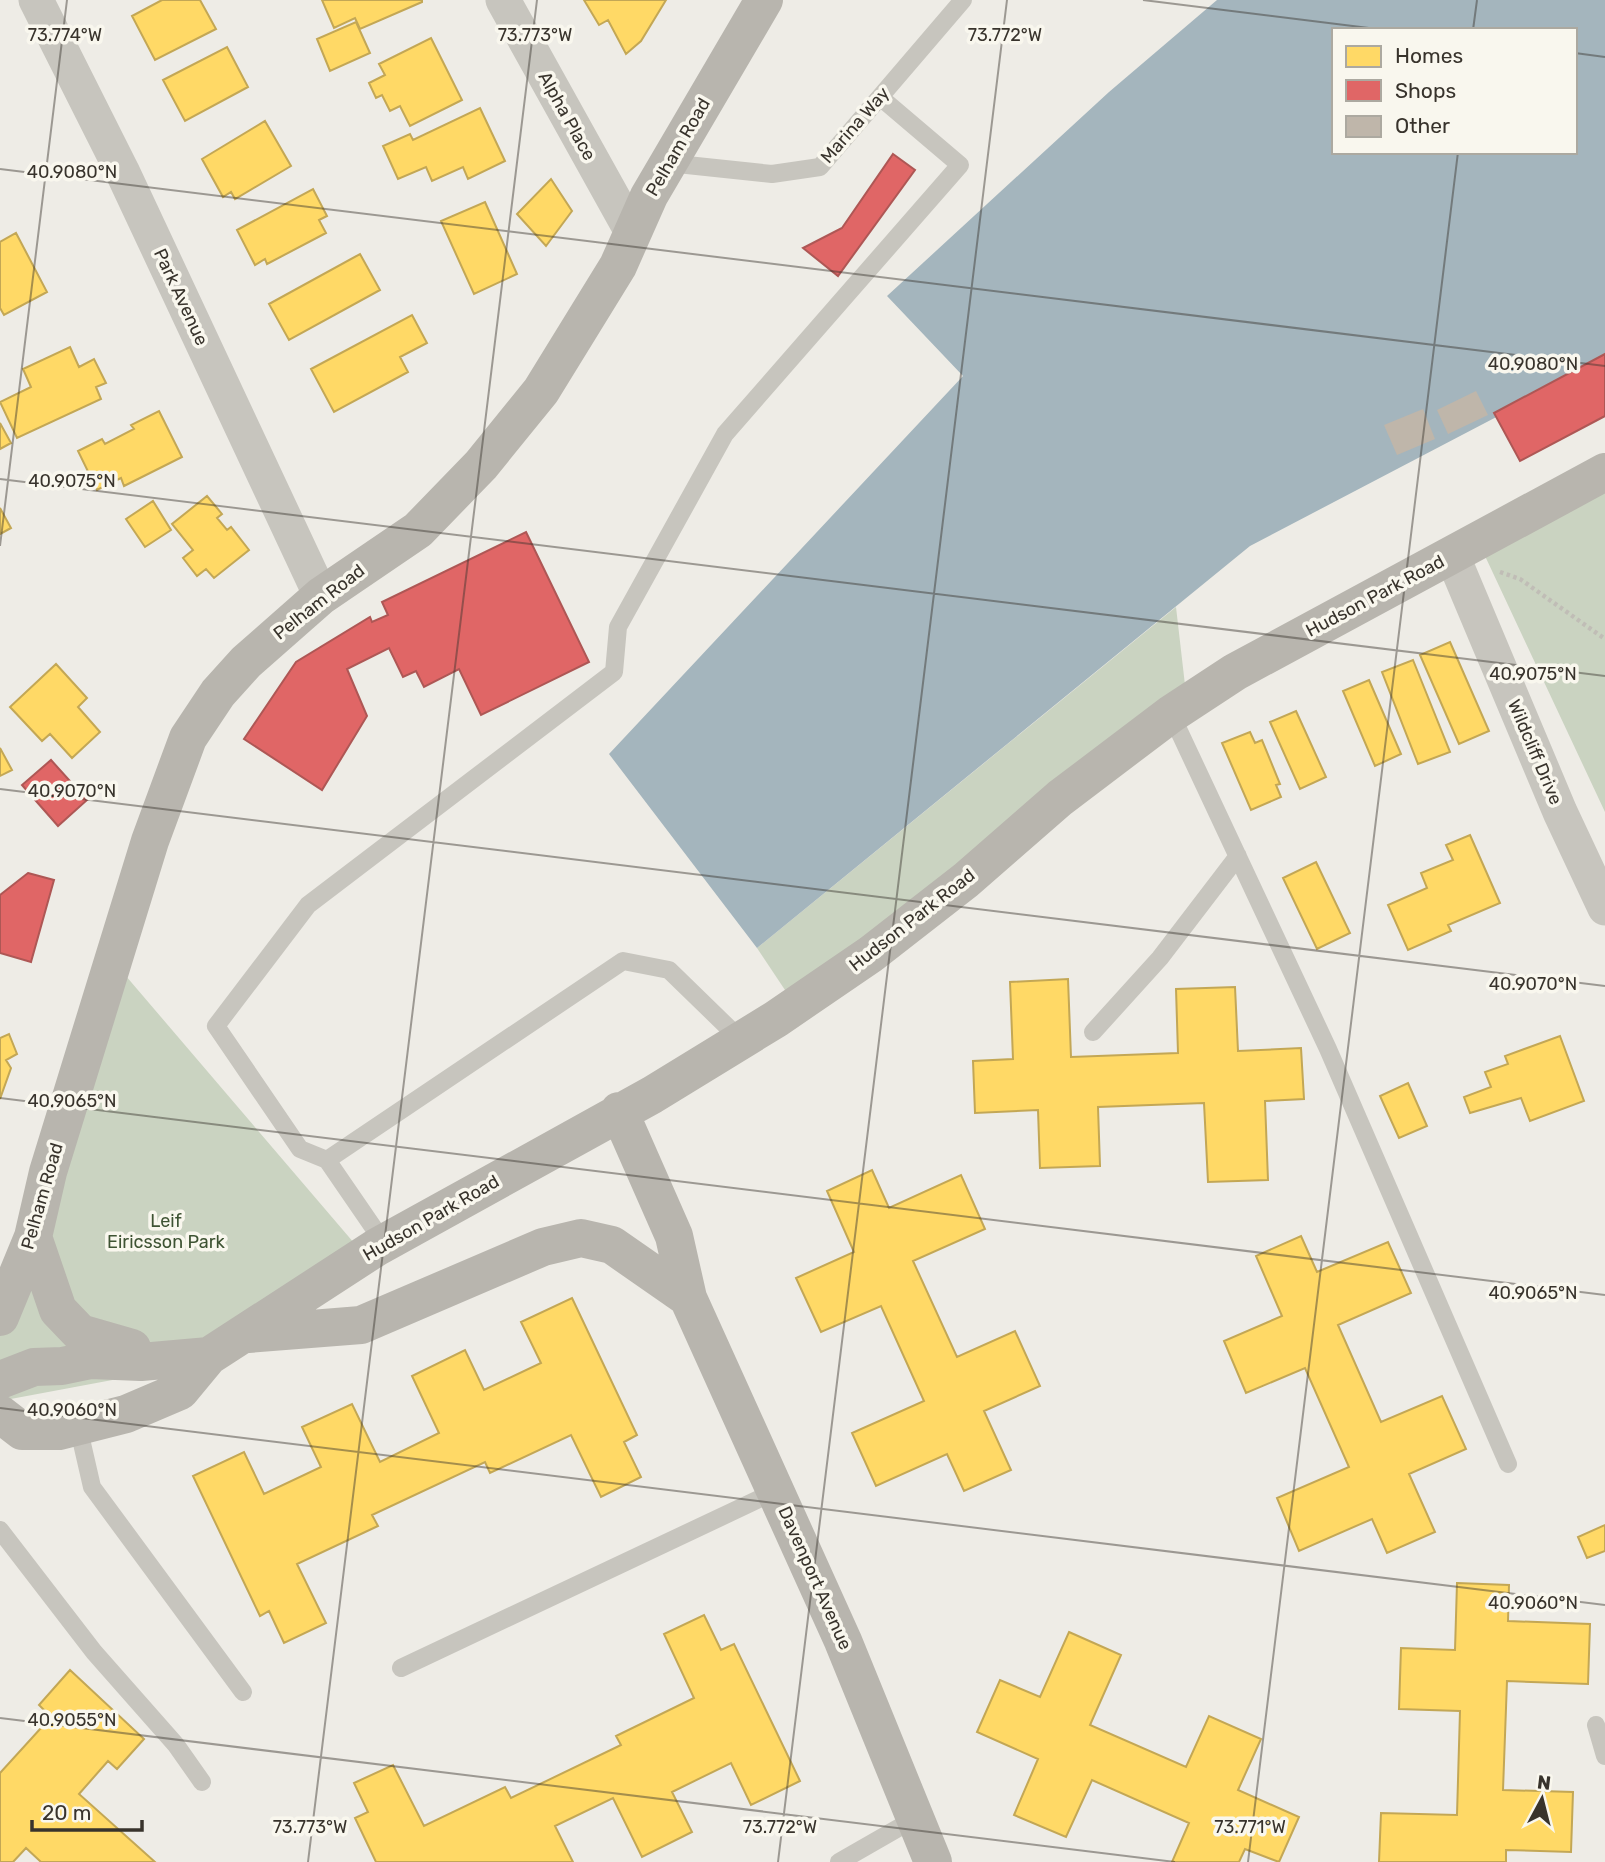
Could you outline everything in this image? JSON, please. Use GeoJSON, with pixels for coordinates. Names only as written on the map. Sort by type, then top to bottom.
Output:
{"type":"FeatureCollection","features":[{"type":"Feature","properties":{"kind":"street","name":"Park Avenue"},"geometry":{"type":"LineString","coordinates":[[36,0],[122,171],[321,596]]}},
{"type":"Feature","properties":{"kind":"street","name":"Alpha Place"},"geometry":{"type":"LineString","coordinates":[[503,0],[632,232]]}},
{"type":"Feature","properties":{"kind":"street","name":"Pelham Road"},"geometry":{"type":"LineString","coordinates":[[0,1317],[33,1237],[48,1172],[150,841],[188,738],[218,694],[246,662],[321,596],[418,530],[481,465],[541,391],[618,266],[632,232],[668,163],[764,0]]}},
{"type":"Feature","properties":{"kind":"street","name":"Hudson Park Road"},"geometry":{"type":"LineString","coordinates":[[0,1380],[34,1367],[62,1366],[91,1360],[121,1363],[192,1357],[242,1334],[384,1243],[742,1041],[881,946],[966,880],[1060,798],[1171,714],[1235,672],[1605,472]]}},
{"type":"Feature","properties":{"kind":"street","name":"Wildcliff Drive"},"geometry":{"type":"LineString","coordinates":[[1452,555],[1560,812],[1605,908]]}},
{"type":"Feature","properties":{"kind":"street","name":"Davenport Avenue"},"geometry":{"type":"LineString","coordinates":[[619,1111],[674,1236],[688,1298],[843,1641],[933,1862]]}},
{"type":"Feature","properties":{"kind":"street"},"geometry":{"type":"LineString","coordinates":[[0,1263],[33,1237],[58,1310],[80,1333],[192,1357]]}},
{"type":"Feature","properties":{"kind":"street"},"geometry":{"type":"LineString","coordinates":[[242,1334],[361,1325],[543,1247],[581,1238],[612,1245],[688,1298]]}},
{"type":"Feature","properties":{"kind":"street","name":"Hudson Park Road"},"geometry":{"type":"LineString","coordinates":[[0,1414],[22,1430],[59,1431],[127,1414],[180,1391],[192,1357]]}},
{"type":"Feature","properties":{"kind":"lane","name":"Marina Way"},"geometry":{"type":"LineString","coordinates":[[668,163],[772,174],[820,167],[963,0]]}},
{"type":"Feature","properties":{"kind":"lane"},"geometry":{"type":"LineString","coordinates":[[384,1243],[327,1160],[300,1149],[216,1026],[308,905],[614,672],[618,627],[725,434],[960,165],[880,97]]}},
{"type":"Feature","properties":{"kind":"lane"},"geometry":{"type":"LineString","coordinates":[[1171,714],[1333,1062],[1508,1464]]}},
{"type":"Feature","properties":{"kind":"lane"},"geometry":{"type":"LineString","coordinates":[[1093,1032],[1160,958],[1238,856]]}},
{"type":"Feature","properties":{"kind":"lane"},"geometry":{"type":"LineString","coordinates":[[327,1160],[623,961],[669,971],[742,1041]]}},
{"type":"Feature","properties":{"kind":"lane"},"geometry":{"type":"LineString","coordinates":[[78,1426],[92,1488],[243,1692]]}},
{"type":"Feature","properties":{"kind":"lane"},"geometry":{"type":"LineString","coordinates":[[401,1668],[776,1491]]}},
{"type":"Feature","properties":{"kind":"lane"},"geometry":{"type":"LineString","coordinates":[[0,1530],[94,1652],[176,1745],[202,1782]]}},
{"type":"Feature","properties":{"kind":"lane"},"geometry":{"type":"LineString","coordinates":[[1596,1725],[1605,1756]]}},
{"type":"Feature","properties":{"kind":"lane"},"geometry":{"type":"LineString","coordinates":[[839,1862],[914,1819]]}},
{"type":"Feature","properties":{"kind":"path"},"geometry":{"type":"LineString","coordinates":[[1490,568],[1520,579],[1605,639]]}},
{"type":"Feature","properties":{"kind":"green space"},"geometry":{"type":"Polygon","coordinates":[[[1605,477],[1605,812],[1478,541],[1605,477]]]}},
{"type":"Feature","properties":{"kind":"green space"},"geometry":{"type":"Polygon","coordinates":[[[1176,607],[1188,711],[799,1011],[757,948],[1176,607]]]}},
{"type":"Feature","properties":{"kind":"green space","name":"Leif Eiricsson Park"},"geometry":{"type":"Polygon","coordinates":[[[108,955],[372,1264],[214,1361],[0,1401],[0,1313],[108,955]]]}},
{"type":"Feature","properties":{"kind":"shaded area"},"geometry":{"type":"Polygon","coordinates":[[[1217,0],[1605,0],[1605,360],[1250,546],[757,948],[609,754],[963,376],[887,296],[1109,92],[1217,0]]]}},
{"type":"Feature","properties":{"kind":"building: Homes"},"geometry":{"type":"Polygon","coordinates":[[[162,0],[200,0],[216,29],[155,60],[132,16],[162,0]]]}},
{"type":"Feature","properties":{"kind":"building: Homes"},"geometry":{"type":"Polygon","coordinates":[[[322,0],[422,2],[360,29],[355,18],[334,28],[322,0]]]}},
{"type":"Feature","properties":{"kind":"building: Homes"},"geometry":{"type":"Polygon","coordinates":[[[584,0],[666,0],[641,41],[626,54],[608,20],[599,25],[584,0]]]}},
{"type":"Feature","properties":{"kind":"building: Homes"},"geometry":{"type":"Polygon","coordinates":[[[356,22],[370,53],[330,71],[317,39],[356,22]]]}},
{"type":"Feature","properties":{"kind":"building: Homes"},"geometry":{"type":"Polygon","coordinates":[[[431,38],[462,100],[410,126],[400,106],[390,111],[382,95],[376,98],[369,83],[385,75],[379,64],[431,38]]]}},
{"type":"Feature","properties":{"kind":"building: Homes"},"geometry":{"type":"Polygon","coordinates":[[[227,47],[248,87],[185,121],[163,80],[227,47]]]}},
{"type":"Feature","properties":{"kind":"building: Homes"},"geometry":{"type":"Polygon","coordinates":[[[480,108],[505,161],[468,179],[463,167],[432,181],[426,167],[398,179],[383,146],[410,134],[413,140],[480,108]]]}},
{"type":"Feature","properties":{"kind":"building: Homes"},"geometry":{"type":"Polygon","coordinates":[[[265,121],[291,166],[235,199],[231,192],[223,197],[202,159],[265,121]]]}},
{"type":"Feature","properties":{"kind":"building: Homes"},"geometry":{"type":"Polygon","coordinates":[[[551,179],[572,211],[546,246],[517,214],[551,179]]]}},
{"type":"Feature","properties":{"kind":"building: Homes"},"geometry":{"type":"Polygon","coordinates":[[[313,189],[327,216],[319,220],[326,233],[267,264],[265,259],[255,265],[237,230],[313,189]]]}},
{"type":"Feature","properties":{"kind":"building: Homes"},"geometry":{"type":"Polygon","coordinates":[[[485,202],[517,274],[474,294],[441,221],[485,202]]]}},
{"type":"Feature","properties":{"kind":"building: Homes"},"geometry":{"type":"Polygon","coordinates":[[[16,233],[47,292],[4,315],[0,308],[0,242],[16,233]]]}},
{"type":"Feature","properties":{"kind":"building: Homes"},"geometry":{"type":"Polygon","coordinates":[[[360,254],[380,290],[289,340],[269,304],[360,254]]]}},
{"type":"Feature","properties":{"kind":"building: Homes"},"geometry":{"type":"Polygon","coordinates":[[[412,315],[427,343],[400,357],[408,372],[334,412],[311,369],[412,315]]]}},
{"type":"Feature","properties":{"kind":"building: Homes"},"geometry":{"type":"Polygon","coordinates":[[[70,347],[79,367],[94,359],[106,383],[96,387],[101,399],[17,438],[0,402],[31,387],[23,369],[70,347]]]}},
{"type":"Feature","properties":{"kind":"building: Homes"},"geometry":{"type":"Polygon","coordinates":[[[159,411],[182,457],[124,486],[121,478],[97,490],[78,451],[102,439],[105,444],[134,429],[131,425],[159,411]]]}},
{"type":"Feature","properties":{"kind":"building: Homes"},"geometry":{"type":"Polygon","coordinates":[[[0,423],[11,443],[0,449],[0,423]]]}},
{"type":"Feature","properties":{"kind":"building: Homes"},"geometry":{"type":"Polygon","coordinates":[[[207,496],[222,514],[217,518],[227,530],[231,527],[249,550],[214,578],[206,569],[197,576],[183,558],[193,550],[172,524],[207,496]]]}},
{"type":"Feature","properties":{"kind":"building: Homes"},"geometry":{"type":"Polygon","coordinates":[[[153,501],[171,530],[145,547],[126,519],[153,501]]]}},
{"type":"Feature","properties":{"kind":"building: Homes"},"geometry":{"type":"Polygon","coordinates":[[[0,508],[11,528],[0,534],[0,508]]]}},
{"type":"Feature","properties":{"kind":"building: Homes"},"geometry":{"type":"Polygon","coordinates":[[[1450,642],[1489,731],[1459,744],[1420,655],[1450,642]]]}},
{"type":"Feature","properties":{"kind":"building: Homes"},"geometry":{"type":"Polygon","coordinates":[[[1413,660],[1450,752],[1418,764],[1382,672],[1413,660]]]}},
{"type":"Feature","properties":{"kind":"building: Homes"},"geometry":{"type":"Polygon","coordinates":[[[56,664],[87,698],[78,707],[100,732],[72,758],[50,734],[42,741],[10,707],[56,664]]]}},
{"type":"Feature","properties":{"kind":"building: Homes"},"geometry":{"type":"Polygon","coordinates":[[[1369,680],[1401,754],[1375,766],[1343,691],[1369,680]]]}},
{"type":"Feature","properties":{"kind":"building: Homes"},"geometry":{"type":"Polygon","coordinates":[[[1296,711],[1326,777],[1300,789],[1270,722],[1296,711]]]}},
{"type":"Feature","properties":{"kind":"building: Homes"},"geometry":{"type":"Polygon","coordinates":[[[1250,732],[1255,743],[1262,740],[1280,784],[1276,785],[1281,797],[1251,810],[1222,743],[1250,732]]]}},
{"type":"Feature","properties":{"kind":"building: Homes"},"geometry":{"type":"Polygon","coordinates":[[[0,748],[12,770],[0,776],[0,748]]]}},
{"type":"Feature","properties":{"kind":"building: Homes"},"geometry":{"type":"Polygon","coordinates":[[[1470,835],[1500,903],[1448,925],[1451,931],[1408,950],[1388,905],[1427,888],[1421,873],[1453,860],[1446,845],[1470,835]]]}},
{"type":"Feature","properties":{"kind":"building: Homes"},"geometry":{"type":"Polygon","coordinates":[[[1316,862],[1350,933],[1317,949],[1283,878],[1316,862]]]}},
{"type":"Feature","properties":{"kind":"building: Homes"},"geometry":{"type":"Polygon","coordinates":[[[1068,979],[1071,1057],[1178,1053],[1176,989],[1235,987],[1238,1051],[1301,1048],[1304,1099],[1265,1101],[1268,1180],[1208,1182],[1204,1103],[1098,1107],[1100,1166],[1040,1168],[1038,1110],[975,1113],[973,1061],[1013,1059],[1010,982],[1068,979]]]}},
{"type":"Feature","properties":{"kind":"building: Homes"},"geometry":{"type":"Polygon","coordinates":[[[9,1034],[17,1054],[6,1060],[11,1068],[0,1099],[0,1038],[9,1034]]]}},
{"type":"Feature","properties":{"kind":"building: Homes"},"geometry":{"type":"Polygon","coordinates":[[[1560,1036],[1584,1101],[1530,1121],[1521,1098],[1470,1113],[1464,1097],[1491,1087],[1485,1072],[1508,1064],[1505,1056],[1560,1036]]]}},
{"type":"Feature","properties":{"kind":"building: Homes"},"geometry":{"type":"Polygon","coordinates":[[[1408,1083],[1427,1126],[1399,1138],[1380,1096],[1408,1083]]]}},
{"type":"Feature","properties":{"kind":"building: Homes"},"geometry":{"type":"Polygon","coordinates":[[[872,1170],[889,1208],[961,1175],[985,1229],[913,1261],[957,1357],[1015,1331],[1040,1386],[984,1411],[1011,1470],[964,1491],[947,1454],[876,1486],[852,1433],[924,1401],[881,1306],[821,1332],[796,1278],[854,1252],[827,1191],[872,1170]]]}},
{"type":"Feature","properties":{"kind":"building: Homes"},"geometry":{"type":"Polygon","coordinates":[[[1301,1236],[1317,1272],[1388,1242],[1411,1293],[1338,1325],[1381,1422],[1442,1396],[1466,1449],[1409,1474],[1435,1532],[1387,1553],[1372,1519],[1299,1551],[1277,1498],[1349,1467],[1305,1368],[1246,1393],[1224,1341],[1282,1316],[1256,1256],[1301,1236]]]}},
{"type":"Feature","properties":{"kind":"building: Homes"},"geometry":{"type":"Polygon","coordinates":[[[572,1298],[637,1435],[624,1442],[641,1477],[601,1497],[571,1435],[490,1473],[485,1462],[372,1515],[378,1526],[297,1564],[326,1623],[284,1643],[269,1611],[260,1616],[193,1476],[244,1452],[264,1494],[321,1467],[302,1427],[352,1404],[380,1462],[439,1433],[412,1376],[465,1350],[484,1390],[541,1363],[521,1322],[572,1298]]]}},
{"type":"Feature","properties":{"kind":"building: Homes"},"geometry":{"type":"Polygon","coordinates":[[[1605,1525],[1605,1551],[1587,1558],[1578,1537],[1605,1525]]]}},
{"type":"Feature","properties":{"kind":"building: Homes"},"geometry":{"type":"Polygon","coordinates":[[[1457,1583],[1509,1585],[1508,1621],[1590,1624],[1588,1684],[1507,1681],[1503,1790],[1573,1792],[1571,1852],[1506,1850],[1506,1862],[1379,1862],[1381,1813],[1457,1815],[1460,1711],[1399,1709],[1401,1648],[1455,1650],[1457,1583]]]}},
{"type":"Feature","properties":{"kind":"building: Homes"},"geometry":{"type":"Polygon","coordinates":[[[704,1615],[721,1650],[734,1644],[800,1781],[751,1805],[731,1763],[672,1792],[692,1832],[642,1857],[613,1798],[555,1826],[573,1862],[376,1862],[355,1818],[368,1812],[354,1783],[393,1765],[424,1826],[505,1787],[511,1798],[621,1745],[616,1736],[694,1698],[664,1634],[704,1615]]]}},
{"type":"Feature","properties":{"kind":"building: Homes"},"geometry":{"type":"Polygon","coordinates":[[[1069,1632],[1121,1655],[1090,1725],[1186,1767],[1209,1716],[1261,1739],[1238,1790],[1299,1817],[1279,1862],[1245,1849],[1239,1862],[1172,1862],[1189,1823],[1092,1780],[1066,1837],[1014,1815],[1038,1759],[977,1732],[1000,1680],[1040,1697],[1069,1632]]]}},
{"type":"Feature","properties":{"kind":"building: Homes"},"geometry":{"type":"Polygon","coordinates":[[[70,1670],[144,1739],[117,1769],[108,1761],[79,1794],[155,1862],[41,1862],[26,1848],[13,1862],[0,1862],[0,1773],[51,1717],[39,1705],[70,1670]]]}},
{"type":"Feature","properties":{"kind":"building: Shops"},"geometry":{"type":"Polygon","coordinates":[[[893,154],[915,170],[838,276],[803,248],[842,228],[893,154]]]}},
{"type":"Feature","properties":{"kind":"building: Shops"},"geometry":{"type":"Polygon","coordinates":[[[1605,354],[1605,416],[1520,461],[1494,413],[1605,354]]]}},
{"type":"Feature","properties":{"kind":"building: Shops"},"geometry":{"type":"Polygon","coordinates":[[[526,532],[589,662],[481,715],[459,669],[424,687],[416,671],[403,677],[389,648],[347,669],[367,716],[322,790],[244,739],[296,662],[370,617],[372,622],[388,615],[382,602],[526,532]]]}},
{"type":"Feature","properties":{"kind":"building: Shops"},"geometry":{"type":"Polygon","coordinates":[[[51,760],[87,800],[58,826],[22,785],[51,760]]]}},
{"type":"Feature","properties":{"kind":"building: Shops"},"geometry":{"type":"Polygon","coordinates":[[[28,873],[54,880],[31,962],[0,953],[0,895],[28,873]]]}},
{"type":"Feature","properties":{"kind":"building: Other"},"geometry":{"type":"Polygon","coordinates":[[[1476,391],[1488,415],[1448,434],[1437,410],[1476,391]]]}},
{"type":"Feature","properties":{"kind":"building: Other"},"geometry":{"type":"Polygon","coordinates":[[[1423,409],[1435,439],[1397,455],[1384,425],[1423,409]]]}}]}
